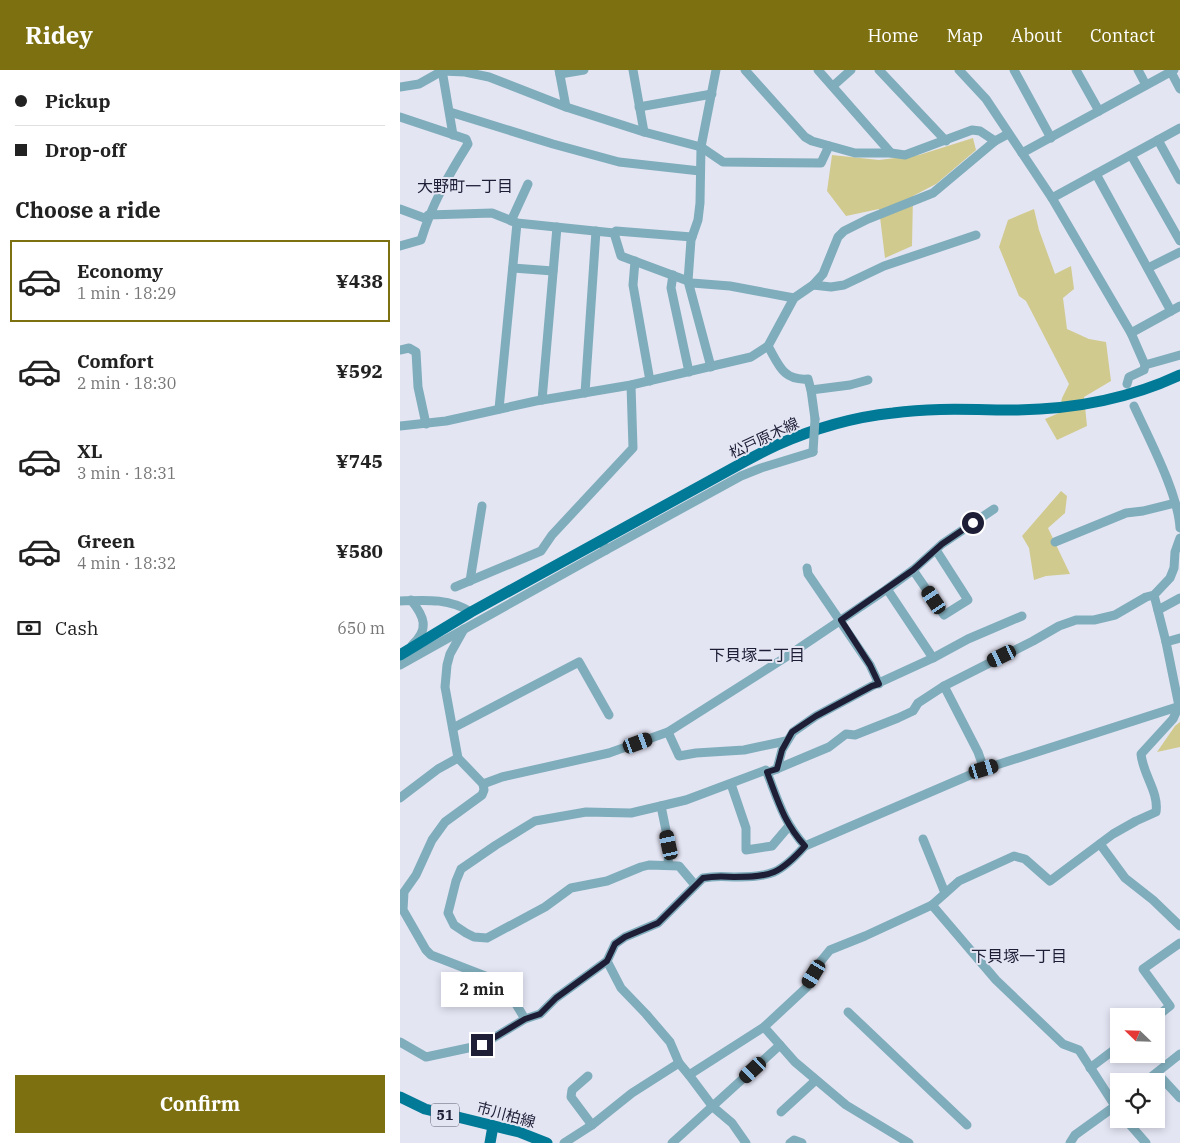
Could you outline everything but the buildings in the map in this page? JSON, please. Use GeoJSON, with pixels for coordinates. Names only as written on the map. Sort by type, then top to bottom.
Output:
{"type":"FeatureCollection","features":[{"type":"Feature","properties":{"kind":"main road","name":"松戸原木線"},"geometry":{"type":"LineString","coordinates":[[402,653],[471,612],[604,545],[776,445],[849,421],[893,412],[1059,408],[1116,399],[1143,391],[1180,375]]}},
{"type":"Feature","properties":{"kind":"main road","name":"市川柏線"},"geometry":{"type":"LineString","coordinates":[[400,1097],[425,1109],[519,1132],[547,1143]]}},
{"type":"Feature","properties":{"kind":"main road"},"geometry":{"type":"LineString","coordinates":[[490,1143],[494,1126]]}},
{"type":"Feature","properties":{"kind":"street"},"geometry":{"type":"LineString","coordinates":[[566,107],[560,72],[584,70]]}},
{"type":"Feature","properties":{"kind":"street"},"geometry":{"type":"LineString","coordinates":[[633,70],[644,132]]}},
{"type":"Feature","properties":{"kind":"street"},"geometry":{"type":"LineString","coordinates":[[711,367],[688,281],[692,237],[698,220],[700,203],[701,147],[716,70]]}},
{"type":"Feature","properties":{"kind":"street"},"geometry":{"type":"LineString","coordinates":[[745,70],[805,137],[812,142],[855,153],[905,155],[972,130],[980,131],[995,142]]}},
{"type":"Feature","properties":{"kind":"street"},"geometry":{"type":"LineString","coordinates":[[818,70],[891,153]]}},
{"type":"Feature","properties":{"kind":"street"},"geometry":{"type":"LineString","coordinates":[[833,86],[851,70]]}},
{"type":"Feature","properties":{"kind":"street"},"geometry":{"type":"LineString","coordinates":[[879,70],[946,141]]}},
{"type":"Feature","properties":{"kind":"street"},"geometry":{"type":"LineString","coordinates":[[959,70],[986,99],[1052,198],[1131,333],[1145,365],[1144,370],[1129,377],[1127,384]]}},
{"type":"Feature","properties":{"kind":"street"},"geometry":{"type":"LineString","coordinates":[[1014,70],[1051,138]]}},
{"type":"Feature","properties":{"kind":"street"},"geometry":{"type":"LineString","coordinates":[[1076,70],[1098,111]]}},
{"type":"Feature","properties":{"kind":"street"},"geometry":{"type":"LineString","coordinates":[[1138,70],[1146,85]]}},
{"type":"Feature","properties":{"kind":"street"},"geometry":{"type":"LineString","coordinates":[[400,87],[419,84],[442,71],[489,76],[566,107],[644,132],[701,147],[723,162],[821,163],[829,146]]}},
{"type":"Feature","properties":{"kind":"street"},"geometry":{"type":"LineString","coordinates":[[442,71],[453,135]]}},
{"type":"Feature","properties":{"kind":"street"},"geometry":{"type":"LineString","coordinates":[[1022,153],[1173,71],[1180,89]]}},
{"type":"Feature","properties":{"kind":"street"},"geometry":{"type":"LineString","coordinates":[[639,107],[712,94]]}},
{"type":"Feature","properties":{"kind":"street"},"geometry":{"type":"LineString","coordinates":[[450,112],[619,162],[700,170]]}},
{"type":"Feature","properties":{"kind":"street"},"geometry":{"type":"LineString","coordinates":[[400,117],[466,139],[468,144],[442,186],[428,217],[421,240],[400,246]]}},
{"type":"Feature","properties":{"kind":"street"},"geometry":{"type":"LineString","coordinates":[[1052,198],[1180,128]]}},
{"type":"Feature","properties":{"kind":"street"},"geometry":{"type":"LineString","coordinates":[[400,426],[446,421],[542,400],[631,385],[751,357],[768,346],[794,298],[813,285],[823,274],[838,237],[844,231],[868,219],[933,194],[995,142],[1008,134]]}},
{"type":"Feature","properties":{"kind":"street"},"geometry":{"type":"LineString","coordinates":[[1158,140],[1180,180]]}},
{"type":"Feature","properties":{"kind":"street"},"geometry":{"type":"LineString","coordinates":[[1132,155],[1180,242]]}},
{"type":"Feature","properties":{"kind":"street"},"geometry":{"type":"LineString","coordinates":[[1096,174],[1148,268],[1176,308],[1131,333]]}},
{"type":"Feature","properties":{"kind":"street"},"geometry":{"type":"LineString","coordinates":[[499,409],[513,268],[514,222],[528,184]]}},
{"type":"Feature","properties":{"kind":"street"},"geometry":{"type":"LineString","coordinates":[[400,209],[428,217],[492,213],[514,222],[614,233],[616,231],[692,237]]}},
{"type":"Feature","properties":{"kind":"street"},"geometry":{"type":"LineString","coordinates":[[542,400],[557,227]]}},
{"type":"Feature","properties":{"kind":"street"},"geometry":{"type":"LineString","coordinates":[[585,393],[596,231]]}},
{"type":"Feature","properties":{"kind":"street"},"geometry":{"type":"LineString","coordinates":[[614,233],[621,256],[692,284],[730,286],[794,298]]}},
{"type":"Feature","properties":{"kind":"street"},"geometry":{"type":"LineString","coordinates":[[813,285],[831,287],[844,285],[884,266],[976,235]]}},
{"type":"Feature","properties":{"kind":"street"},"geometry":{"type":"LineString","coordinates":[[1148,268],[1180,252]]}},
{"type":"Feature","properties":{"kind":"street"},"geometry":{"type":"LineString","coordinates":[[635,261],[633,285],[650,381]]}},
{"type":"Feature","properties":{"kind":"street"},"geometry":{"type":"LineString","coordinates":[[513,268],[553,270]]}},
{"type":"Feature","properties":{"kind":"street"},"geometry":{"type":"LineString","coordinates":[[673,276],[670,288],[689,372]]}},
{"type":"Feature","properties":{"kind":"street"},"geometry":{"type":"LineString","coordinates":[[400,665],[604,545],[742,476],[813,452],[815,419],[808,380],[796,380],[789,377],[768,346]]}},
{"type":"Feature","properties":{"kind":"street"},"geometry":{"type":"LineString","coordinates":[[400,350],[409,348],[416,352],[418,387],[426,424]]}},
{"type":"Feature","properties":{"kind":"street"},"geometry":{"type":"LineString","coordinates":[[1145,365],[1180,355]]}},
{"type":"Feature","properties":{"kind":"street"},"geometry":{"type":"LineString","coordinates":[[811,390],[850,385],[868,380]]}},
{"type":"Feature","properties":{"kind":"street"},"geometry":{"type":"LineString","coordinates":[[455,587],[541,551],[552,535],[633,448],[631,385]]}},
{"type":"Feature","properties":{"kind":"street"},"geometry":{"type":"LineString","coordinates":[[1134,406],[1159,461],[1175,503],[1180,528]]}},
{"type":"Feature","properties":{"kind":"street"},"geometry":{"type":"LineString","coordinates":[[1054,542],[1126,513],[1175,503]]}},
{"type":"Feature","properties":{"kind":"street"},"geometry":{"type":"LineString","coordinates":[[470,581],[482,506]]}},
{"type":"Feature","properties":{"kind":"street"},"geometry":{"type":"LineString","coordinates":[[483,784],[502,777],[609,753],[668,732],[887,590],[948,540],[994,509]]}},
{"type":"Feature","properties":{"kind":"street"},"geometry":{"type":"LineString","coordinates":[[695,885],[679,866],[641,866],[607,881],[571,888],[544,907],[487,938],[474,937],[466,933],[454,925],[448,913],[461,869],[535,821],[586,812],[630,813],[686,800],[766,770],[767,772],[777,769],[829,747],[846,734],[854,735],[898,718],[913,711],[918,703],[944,686],[1059,626],[1076,620],[1094,620],[1115,615],[1146,597],[1154,595],[1170,578],[1180,538]]}},
{"type":"Feature","properties":{"kind":"street"},"geometry":{"type":"LineString","coordinates":[[913,570],[944,615],[968,600],[936,550]]}},
{"type":"Feature","properties":{"kind":"street"},"geometry":{"type":"LineString","coordinates":[[807,568],[808,574],[870,665],[879,684]]}},
{"type":"Feature","properties":{"kind":"street"},"geometry":{"type":"LineString","coordinates":[[887,590],[933,658]]}},
{"type":"Feature","properties":{"kind":"street"},"geometry":{"type":"LineString","coordinates":[[689,1076],[764,1027],[807,987],[821,961],[830,950],[932,905],[959,881],[1014,856],[1025,859],[1050,881],[1113,834],[1136,820],[1156,812],[1157,802],[1142,762],[1141,754],[1173,719],[1180,706],[1154,595]]}},
{"type":"Feature","properties":{"kind":"street"},"geometry":{"type":"LineString","coordinates":[[1158,610],[1180,598]]}},
{"type":"Feature","properties":{"kind":"street"},"geometry":{"type":"LineString","coordinates":[[402,653],[422,633],[423,618],[410,600]]}},
{"type":"Feature","properties":{"kind":"street"},"geometry":{"type":"LineString","coordinates":[[400,601],[440,601],[459,605],[471,612]]}},
{"type":"Feature","properties":{"kind":"street"},"geometry":{"type":"LineString","coordinates":[[777,769],[786,741],[792,732],[816,716],[968,639],[1022,616]]}},
{"type":"Feature","properties":{"kind":"street"},"geometry":{"type":"LineString","coordinates":[[464,629],[450,654],[445,687],[458,758],[483,784],[484,790],[482,795],[445,822],[432,840],[416,875],[402,891],[404,910],[426,950],[431,955],[498,981],[507,989],[525,1019]]}},
{"type":"Feature","properties":{"kind":"street"},"geometry":{"type":"LineString","coordinates":[[1166,642],[1180,638]]}},
{"type":"Feature","properties":{"kind":"street"},"geometry":{"type":"LineString","coordinates":[[454,728],[579,662],[609,715]]}},
{"type":"Feature","properties":{"kind":"street"},"geometry":{"type":"LineString","coordinates":[[944,686],[967,728],[984,769]]}},
{"type":"Feature","properties":{"kind":"street"},"geometry":{"type":"LineString","coordinates":[[400,1042],[426,1057],[482,1045],[525,1019],[540,1014],[556,998],[607,961],[615,944],[625,937],[658,923],[703,878],[712,876],[750,877],[776,872],[790,864],[805,846],[984,769],[1145,719],[1180,706]]}},
{"type":"Feature","properties":{"kind":"street"},"geometry":{"type":"LineString","coordinates":[[668,732],[679,756],[744,750],[786,741]]}},
{"type":"Feature","properties":{"kind":"street"},"geometry":{"type":"LineString","coordinates":[[400,798],[438,769],[458,758]]}},
{"type":"Feature","properties":{"kind":"street"},"geometry":{"type":"LineString","coordinates":[[767,772],[789,826],[805,846]]}},
{"type":"Feature","properties":{"kind":"street"},"geometry":{"type":"LineString","coordinates":[[731,784],[746,828],[746,850],[772,846],[789,826]]}},
{"type":"Feature","properties":{"kind":"street"},"geometry":{"type":"LineString","coordinates":[[661,806],[669,845],[668,865]]}},
{"type":"Feature","properties":{"kind":"street"},"geometry":{"type":"LineString","coordinates":[[923,839],[945,893]]}},
{"type":"Feature","properties":{"kind":"street"},"geometry":{"type":"LineString","coordinates":[[1100,844],[1125,878],[1154,900],[1180,926]]}},
{"type":"Feature","properties":{"kind":"street"},"geometry":{"type":"LineString","coordinates":[[932,905],[996,980],[1063,1044],[1079,1050],[1110,1097]]}},
{"type":"Feature","properties":{"kind":"street"},"geometry":{"type":"LineString","coordinates":[[1165,1010],[1170,1006],[1143,970],[1180,943]]}},
{"type":"Feature","properties":{"kind":"street"},"geometry":{"type":"LineString","coordinates":[[607,961],[621,988],[670,1042],[679,1063],[713,1107],[732,1123],[746,1143]]}},
{"type":"Feature","properties":{"kind":"street"},"geometry":{"type":"LineString","coordinates":[[848,1012],[967,1125]]}},
{"type":"Feature","properties":{"kind":"street"},"geometry":{"type":"LineString","coordinates":[[764,1027],[795,1062],[846,1105],[909,1143]]}},
{"type":"Feature","properties":{"kind":"street"},"geometry":{"type":"LineString","coordinates":[[672,1143],[780,1045]]}},
{"type":"Feature","properties":{"kind":"street"},"geometry":{"type":"LineString","coordinates":[[1090,1068],[1110,1053]]}},
{"type":"Feature","properties":{"kind":"street"},"geometry":{"type":"LineString","coordinates":[[1157,1073],[1180,1054]]}},
{"type":"Feature","properties":{"kind":"street"},"geometry":{"type":"LineString","coordinates":[[564,1143],[592,1125],[632,1092],[679,1063]]}},
{"type":"Feature","properties":{"kind":"street"},"geometry":{"type":"LineString","coordinates":[[588,1076],[572,1090],[571,1097],[592,1125]]}},
{"type":"Feature","properties":{"kind":"street"},"geometry":{"type":"LineString","coordinates":[[781,1112],[816,1080]]}},
{"type":"Feature","properties":{"kind":"street"},"geometry":{"type":"LineString","coordinates":[[1165,1082],[1180,1098]]}},
{"type":"Feature","properties":{"kind":"street"},"geometry":{"type":"LineString","coordinates":[[1070,1143],[1075,1135],[1110,1112]]}},
{"type":"Feature","properties":{"kind":"street"},"geometry":{"type":"LineString","coordinates":[[1133,1128],[1146,1143]]}},
{"type":"Feature","properties":{"kind":"street"},"geometry":{"type":"LineString","coordinates":[[790,1143],[794,1140],[802,1143]]}},
{"type":"Feature","properties":{"kind":"shaded area"},"geometry":{"type":"Polygon","coordinates":[[[973,138],[976,150],[936,184],[913,196],[912,246],[885,258],[879,209],[846,216],[827,191],[832,155],[879,160],[919,155],[973,138]]]}},
{"type":"Feature","properties":{"kind":"shaded area"},"geometry":{"type":"Polygon","coordinates":[[[1034,209],[1039,230],[1055,274],[1071,266],[1074,289],[1063,298],[1067,329],[1089,339],[1106,342],[1111,381],[1084,397],[1087,426],[1057,440],[1045,419],[1059,413],[1062,398],[1069,384],[1026,301],[1019,296],[999,247],[1008,220],[1034,209]]]}},
{"type":"Feature","properties":{"kind":"shaded area"},"geometry":{"type":"Polygon","coordinates":[[[1061,491],[1067,496],[1065,513],[1048,528],[1070,574],[1046,576],[1034,580],[1029,548],[1022,536],[1061,491]]]}},
{"type":"Feature","properties":{"kind":"shaded area"},"geometry":{"type":"Polygon","coordinates":[[[1180,722],[1180,747],[1157,752],[1175,726],[1180,722]]]}},
{"type":"Feature","properties":{"kind":"district","name":"大野町一丁目"},"geometry":{"type":"Point","coordinates":[465,186]}},
{"type":"Feature","properties":{"kind":"district","name":"下貝塚二丁目"},"geometry":{"type":"Point","coordinates":[757,655]}},
{"type":"Feature","properties":{"kind":"district","name":"下貝塚一丁目"},"geometry":{"type":"Point","coordinates":[1019,956]}},
{"type":"Feature","properties":{"kind":"route"},"geometry":{"type":"LineString","coordinates":[[482,1045],[525,1019],[540,1014],[556,998],[607,961],[615,944],[625,937],[658,923],[703,878],[712,876],[750,877],[776,872],[790,864],[805,846],[792,832],[785,819],[767,772],[777,769],[782,750],[792,732],[816,716],[879,684],[870,665],[841,620],[887,590],[942,544],[973,523]]}}]}
